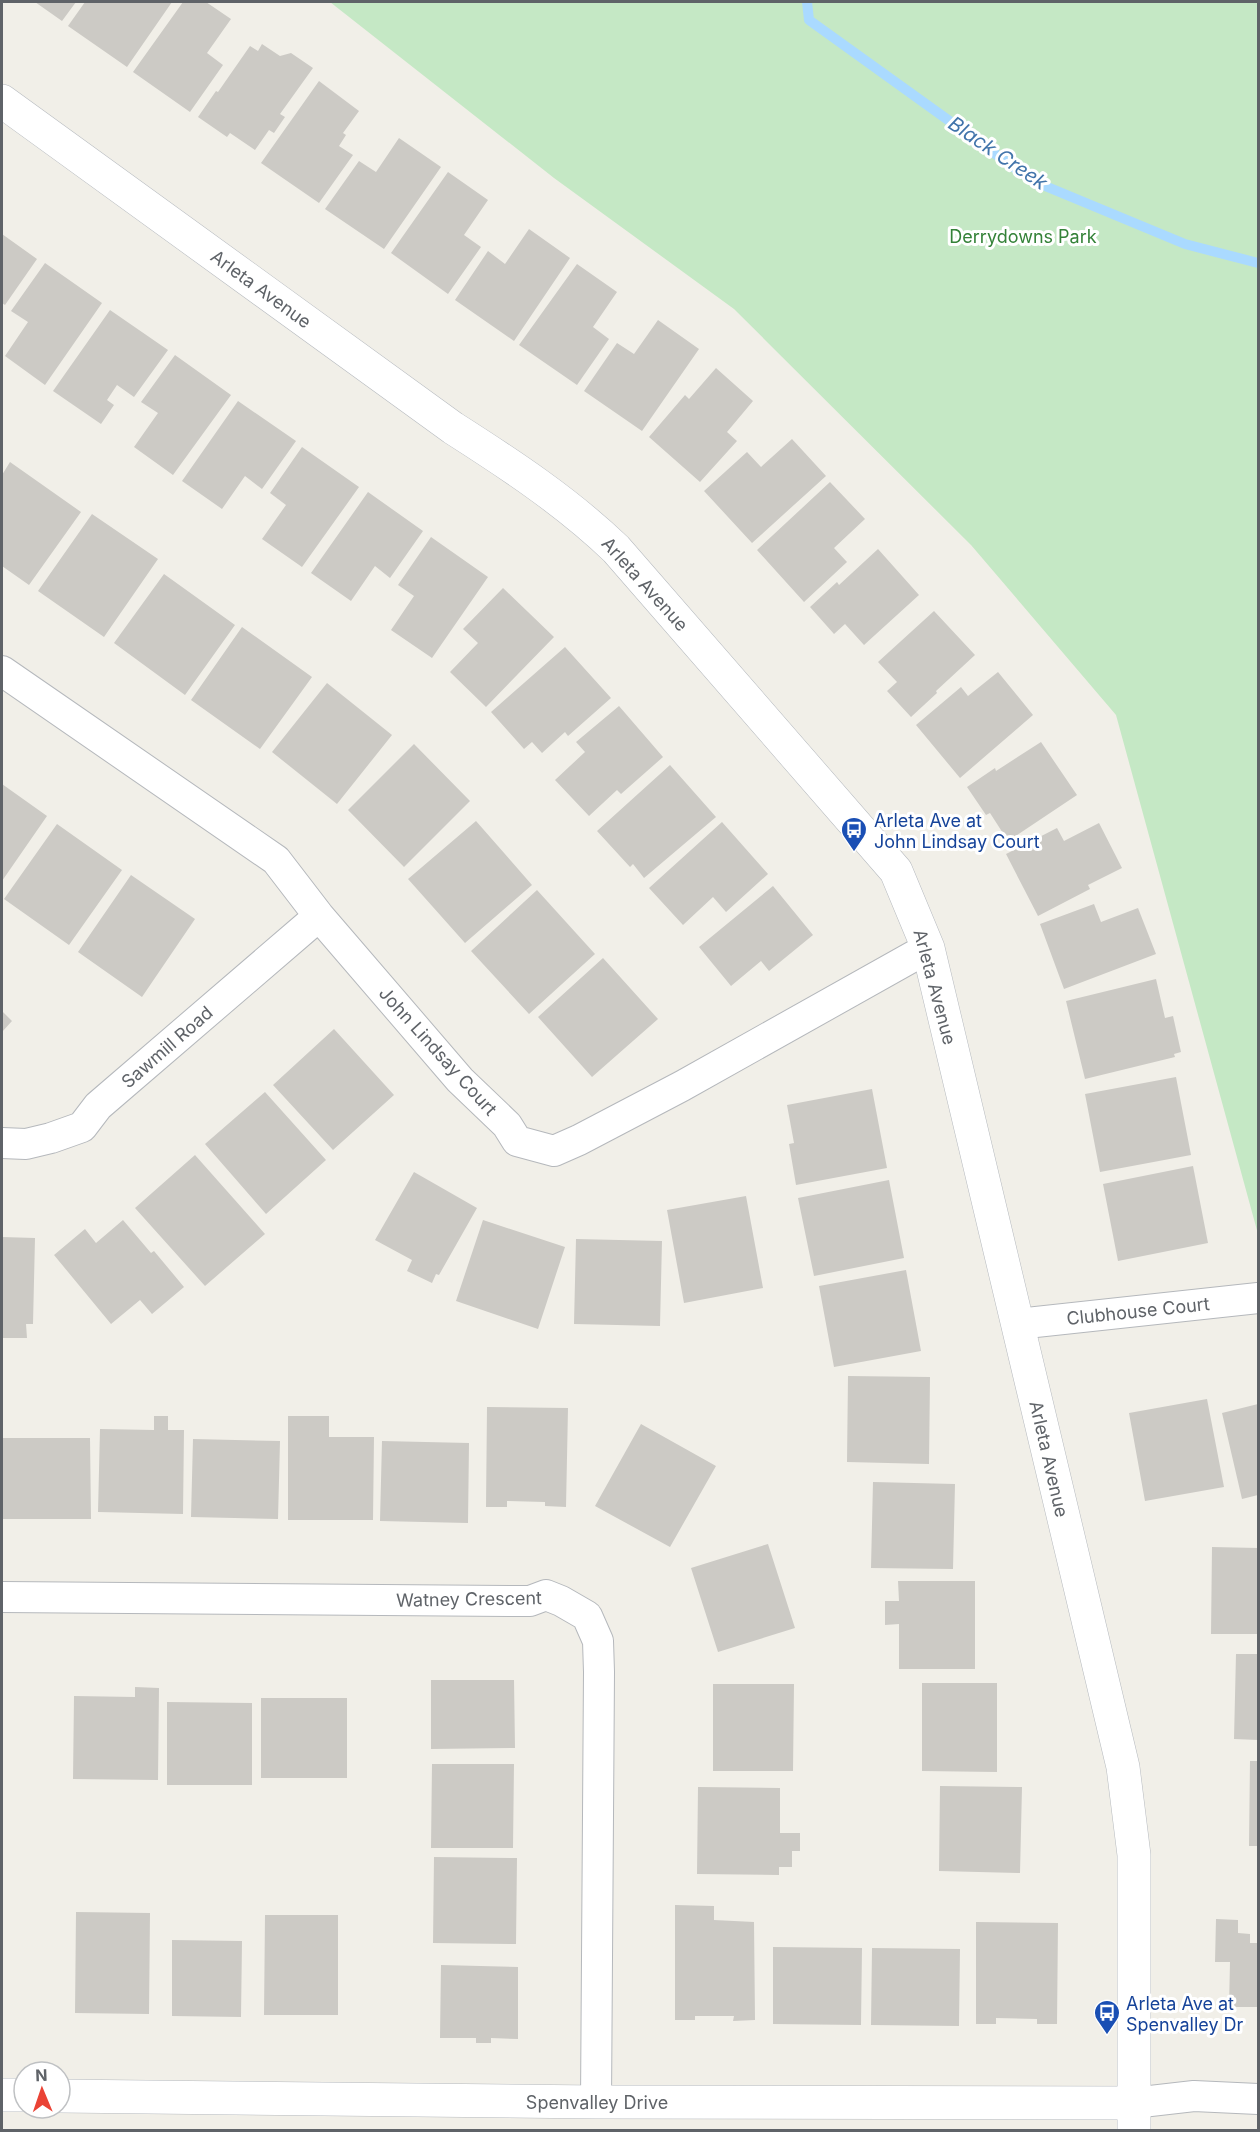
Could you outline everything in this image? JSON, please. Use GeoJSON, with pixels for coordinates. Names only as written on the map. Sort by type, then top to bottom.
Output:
{"type":"FeatureCollection","features":[{"type":"Feature","properties":{"kind":"street","name":"Arleta Avenue"},"geometry":{"type":"LineString","coordinates":[[2,101],[453,428],[500,458],[584,519],[616,549],[896,871],[928,948],[1123,1767],[1134,1855],[1134,2117]]}},
{"type":"Feature","properties":{"kind":"street","name":"John Lindsay Court"},"geometry":{"type":"LineString","coordinates":[[2,670],[276,860],[319,916],[460,1080],[507,1125],[517,1141],[554,1151],[579,1140],[682,1086],[928,948]]}},
{"type":"Feature","properties":{"kind":"street","name":"Sawmill Road"},"geometry":{"type":"LineString","coordinates":[[2,1143],[26,1144],[82,1127],[98,1106],[319,916]]}},
{"type":"Feature","properties":{"kind":"street","name":"Clubhouse Court"},"geometry":{"type":"LineString","coordinates":[[1017,1324],[1258,1298]]}},
{"type":"Feature","properties":{"kind":"street","name":"Watney Crescent"},"geometry":{"type":"LineString","coordinates":[[2,1597],[530,1601],[546,1595],[588,1616],[598,1641],[599,1672],[596,2102]]}},
{"type":"Feature","properties":{"kind":"street","name":"Spenvalley Drive"},"geometry":{"type":"LineString","coordinates":[[72,2096],[596,2102],[1134,2117]]}},
{"type":"Feature","properties":{"kind":"street"},"geometry":{"type":"LineString","coordinates":[[1134,2117],[1194,2096],[1258,2099]]}},
{"type":"Feature","properties":{"kind":"green space","name":"Derrydowns Park"},"geometry":{"type":"Polygon","coordinates":[[[330,2],[1258,2],[1258,1234],[1116,715],[971,545],[734,309],[554,178],[330,2]]]}},
{"type":"Feature","properties":{"kind":"building"},"geometry":{"type":"Polygon","coordinates":[[[35,2],[76,2],[62,21],[35,2]]]}},
{"type":"Feature","properties":{"kind":"building"},"geometry":{"type":"Polygon","coordinates":[[[85,2],[172,2],[127,67],[68,26],[85,2]]]}},
{"type":"Feature","properties":{"kind":"building"},"geometry":{"type":"Polygon","coordinates":[[[183,2],[206,2],[231,19],[207,53],[223,65],[190,112],[133,72],[183,2]]]}},
{"type":"Feature","properties":{"kind":"building"},"geometry":{"type":"Polygon","coordinates":[[[262,44],[280,56],[291,53],[313,68],[280,114],[285,117],[274,133],[269,130],[255,150],[230,133],[227,137],[198,117],[250,46],[258,51],[262,44]]]}},
{"type":"Feature","properties":{"kind":"building"},"geometry":{"type":"Polygon","coordinates":[[[319,81],[359,111],[343,133],[346,135],[339,146],[353,155],[319,203],[261,163],[319,81]]]}},
{"type":"Feature","properties":{"kind":"building"},"geometry":{"type":"Polygon","coordinates":[[[399,138],[441,167],[384,249],[325,209],[359,161],[376,172],[399,138]]]}},
{"type":"Feature","properties":{"kind":"building"},"geometry":{"type":"Polygon","coordinates":[[[448,172],[488,200],[464,235],[481,247],[448,294],[391,253],[448,172]]]}},
{"type":"Feature","properties":{"kind":"building"},"geometry":{"type":"Polygon","coordinates":[[[529,229],[570,258],[514,341],[455,300],[488,251],[505,264],[529,229]]]}},
{"type":"Feature","properties":{"kind":"building"},"geometry":{"type":"Polygon","coordinates":[[[2,234],[37,259],[5,305],[2,303],[2,234]]]}},
{"type":"Feature","properties":{"kind":"building"},"geometry":{"type":"Polygon","coordinates":[[[45,263],[102,303],[45,385],[5,356],[28,322],[11,311],[45,263]]]}},
{"type":"Feature","properties":{"kind":"building"},"geometry":{"type":"Polygon","coordinates":[[[577,264],[617,292],[593,327],[609,339],[577,385],[519,345],[577,264]]]}},
{"type":"Feature","properties":{"kind":"building"},"geometry":{"type":"Polygon","coordinates":[[[110,310],[168,350],[134,397],[117,385],[107,400],[114,405],[101,424],[53,391],[110,310]]]}},
{"type":"Feature","properties":{"kind":"building"},"geometry":{"type":"Polygon","coordinates":[[[658,320],[699,349],[642,431],[584,391],[617,343],[634,354],[658,320]]]}},
{"type":"Feature","properties":{"kind":"building"},"geometry":{"type":"Polygon","coordinates":[[[175,355],[231,395],[173,475],[134,447],[158,413],[141,402],[175,355]]]}},
{"type":"Feature","properties":{"kind":"building"},"geometry":{"type":"Polygon","coordinates":[[[716,368],[753,401],[727,432],[737,441],[700,482],[649,437],[685,395],[689,399],[716,368]]]}},
{"type":"Feature","properties":{"kind":"building"},"geometry":{"type":"Polygon","coordinates":[[[238,401],[296,441],[262,489],[245,476],[222,509],[182,481],[238,401]]]}},
{"type":"Feature","properties":{"kind":"building"},"geometry":{"type":"Polygon","coordinates":[[[792,439],[826,476],[752,543],[704,491],[747,452],[761,467],[792,439]]]}},
{"type":"Feature","properties":{"kind":"building"},"geometry":{"type":"Polygon","coordinates":[[[302,447],[359,487],[302,567],[262,539],[286,505],[270,493],[302,447]]]}},
{"type":"Feature","properties":{"kind":"building"},"geometry":{"type":"Polygon","coordinates":[[[10,462],[81,512],[29,585],[2,566],[2,475],[10,462]]]}},
{"type":"Feature","properties":{"kind":"building"},"geometry":{"type":"Polygon","coordinates":[[[830,482],[865,519],[834,548],[847,562],[804,602],[757,550],[830,482]]]}},
{"type":"Feature","properties":{"kind":"building"},"geometry":{"type":"Polygon","coordinates":[[[368,492],[423,531],[390,578],[375,566],[351,601],[311,573],[368,492]]]}},
{"type":"Feature","properties":{"kind":"building"},"geometry":{"type":"Polygon","coordinates":[[[92,514],[158,559],[104,637],[38,591],[92,514]]]}},
{"type":"Feature","properties":{"kind":"building"},"geometry":{"type":"Polygon","coordinates":[[[431,537],[488,577],[432,658],[391,630],[414,596],[398,585],[431,537]]]}},
{"type":"Feature","properties":{"kind":"building"},"geometry":{"type":"Polygon","coordinates":[[[878,549],[919,595],[864,645],[845,624],[834,634],[810,607],[837,582],[839,585],[878,549]]]}},
{"type":"Feature","properties":{"kind":"building"},"geometry":{"type":"Polygon","coordinates":[[[164,574],[235,625],[185,695],[114,643],[164,574]]]}},
{"type":"Feature","properties":{"kind":"building"},"geometry":{"type":"Polygon","coordinates":[[[503,588],[554,637],[486,707],[450,672],[478,643],[463,629],[503,588]]]}},
{"type":"Feature","properties":{"kind":"building"},"geometry":{"type":"Polygon","coordinates":[[[934,611],[975,655],[911,717],[887,691],[897,682],[878,662],[934,611]]]}},
{"type":"Feature","properties":{"kind":"building"},"geometry":{"type":"Polygon","coordinates":[[[242,627],[312,677],[260,749],[191,700],[242,627]]]}},
{"type":"Feature","properties":{"kind":"building"},"geometry":{"type":"Polygon","coordinates":[[[565,647],[611,698],[568,736],[565,732],[542,753],[532,742],[524,749],[491,712],[565,647]]]}},
{"type":"Feature","properties":{"kind":"building"},"geometry":{"type":"Polygon","coordinates":[[[998,672],[1033,715],[960,778],[916,725],[961,687],[968,696],[998,672]]]}},
{"type":"Feature","properties":{"kind":"building"},"geometry":{"type":"Polygon","coordinates":[[[327,683],[392,735],[337,804],[272,752],[327,683]]]}},
{"type":"Feature","properties":{"kind":"building"},"geometry":{"type":"Polygon","coordinates":[[[619,706],[663,757],[621,794],[617,790],[589,816],[555,780],[585,752],[576,742],[619,706]]]}},
{"type":"Feature","properties":{"kind":"building"},"geometry":{"type":"Polygon","coordinates":[[[1041,742],[1077,795],[1008,841],[990,813],[986,815],[967,787],[1041,742]]]}},
{"type":"Feature","properties":{"kind":"building"},"geometry":{"type":"Polygon","coordinates":[[[414,744],[470,801],[404,867],[348,810],[414,744]]]}},
{"type":"Feature","properties":{"kind":"building"},"geometry":{"type":"Polygon","coordinates":[[[670,765],[716,817],[644,878],[633,864],[630,867],[597,831],[670,765]]]}},
{"type":"Feature","properties":{"kind":"building"},"geometry":{"type":"Polygon","coordinates":[[[2,784],[47,816],[2,881],[2,784]]]}},
{"type":"Feature","properties":{"kind":"building"},"geometry":{"type":"Polygon","coordinates":[[[476,821],[532,885],[465,943],[408,879],[476,821]]]}},
{"type":"Feature","properties":{"kind":"building"},"geometry":{"type":"Polygon","coordinates":[[[722,822],[768,874],[726,912],[713,897],[683,925],[649,888],[722,822]]]}},
{"type":"Feature","properties":{"kind":"building"},"geometry":{"type":"Polygon","coordinates":[[[1099,823],[1122,868],[1088,885],[1090,889],[1038,916],[1006,854],[1057,828],[1064,841],[1099,823]]]}},
{"type":"Feature","properties":{"kind":"building"},"geometry":{"type":"Polygon","coordinates":[[[57,824],[122,870],[69,945],[4,899],[57,824]]]}},
{"type":"Feature","properties":{"kind":"building"},"geometry":{"type":"Polygon","coordinates":[[[131,875],[195,919],[142,997],[78,952],[131,875]]]}},
{"type":"Feature","properties":{"kind":"building"},"geometry":{"type":"Polygon","coordinates":[[[773,886],[813,935],[769,971],[761,961],[731,986],[699,947],[773,886]]]}},
{"type":"Feature","properties":{"kind":"building"},"geometry":{"type":"Polygon","coordinates":[[[537,890],[595,954],[529,1014],[471,951],[537,890]]]}},
{"type":"Feature","properties":{"kind":"building"},"geometry":{"type":"Polygon","coordinates":[[[1094,904],[1101,922],[1138,908],[1156,954],[1064,989],[1040,924],[1094,904]]]}},
{"type":"Feature","properties":{"kind":"building"},"geometry":{"type":"Polygon","coordinates":[[[603,958],[658,1019],[592,1077],[538,1017],[603,958]]]}},
{"type":"Feature","properties":{"kind":"building"},"geometry":{"type":"Polygon","coordinates":[[[1156,979],[1165,1018],[1173,1016],[1181,1052],[1174,1054],[1175,1057],[1085,1079],[1066,1001],[1156,979]]]}},
{"type":"Feature","properties":{"kind":"building"},"geometry":{"type":"Polygon","coordinates":[[[2,1011],[12,1021],[2,1032],[2,1011]]]}},
{"type":"Feature","properties":{"kind":"building"},"geometry":{"type":"Polygon","coordinates":[[[334,1029],[394,1095],[333,1150],[273,1085],[334,1029]]]}},
{"type":"Feature","properties":{"kind":"building"},"geometry":{"type":"Polygon","coordinates":[[[1176,1077],[1191,1155],[1100,1172],[1085,1094],[1176,1077]]]}},
{"type":"Feature","properties":{"kind":"building"},"geometry":{"type":"Polygon","coordinates":[[[872,1089],[887,1168],[796,1185],[789,1144],[794,1143],[787,1105],[872,1089]]]}},
{"type":"Feature","properties":{"kind":"building"},"geometry":{"type":"Polygon","coordinates":[[[265,1092],[326,1160],[266,1214],[205,1144],[265,1092]]]}},
{"type":"Feature","properties":{"kind":"building"},"geometry":{"type":"Polygon","coordinates":[[[195,1155],[265,1234],[205,1286],[135,1208],[195,1155]]]}},
{"type":"Feature","properties":{"kind":"building"},"geometry":{"type":"Polygon","coordinates":[[[1193,1166],[1208,1243],[1118,1261],[1103,1184],[1193,1166]]]}},
{"type":"Feature","properties":{"kind":"building"},"geometry":{"type":"Polygon","coordinates":[[[414,1172],[477,1208],[439,1275],[436,1274],[432,1283],[407,1271],[412,1260],[375,1240],[414,1172]]]}},
{"type":"Feature","properties":{"kind":"building"},"geometry":{"type":"Polygon","coordinates":[[[889,1180],[904,1258],[814,1276],[798,1198],[889,1180]]]}},
{"type":"Feature","properties":{"kind":"building"},"geometry":{"type":"Polygon","coordinates":[[[746,1196],[763,1288],[684,1303],[667,1210],[746,1196]]]}},
{"type":"Feature","properties":{"kind":"building"},"geometry":{"type":"Polygon","coordinates":[[[123,1220],[151,1253],[154,1251],[184,1287],[152,1314],[140,1300],[111,1324],[54,1255],[85,1229],[96,1243],[123,1220]]]}},
{"type":"Feature","properties":{"kind":"building"},"geometry":{"type":"Polygon","coordinates":[[[483,1220],[565,1247],[538,1329],[456,1301],[483,1220]]]}},
{"type":"Feature","properties":{"kind":"building"},"geometry":{"type":"Polygon","coordinates":[[[2,1237],[35,1238],[33,1324],[26,1324],[27,1338],[2,1338],[2,1237]]]}},
{"type":"Feature","properties":{"kind":"building"},"geometry":{"type":"Polygon","coordinates":[[[576,1239],[662,1241],[660,1326],[574,1324],[576,1239]]]}},
{"type":"Feature","properties":{"kind":"building"},"geometry":{"type":"Polygon","coordinates":[[[906,1270],[921,1351],[834,1367],[819,1286],[906,1270]]]}},
{"type":"Feature","properties":{"kind":"building"},"geometry":{"type":"Polygon","coordinates":[[[848,1376],[930,1377],[929,1464],[847,1462],[848,1376]]]}},
{"type":"Feature","properties":{"kind":"building"},"geometry":{"type":"Polygon","coordinates":[[[1207,1399],[1224,1487],[1145,1501],[1129,1413],[1207,1399]]]}},
{"type":"Feature","properties":{"kind":"building"},"geometry":{"type":"Polygon","coordinates":[[[1258,1404],[1258,1495],[1242,1499],[1222,1413],[1258,1404]]]}},
{"type":"Feature","properties":{"kind":"building"},"geometry":{"type":"Polygon","coordinates":[[[487,1407],[568,1408],[566,1507],[545,1506],[545,1502],[507,1501],[507,1507],[486,1507],[487,1407]]]}},
{"type":"Feature","properties":{"kind":"building"},"geometry":{"type":"Polygon","coordinates":[[[154,1416],[168,1416],[168,1430],[184,1430],[183,1514],[98,1512],[100,1429],[154,1430],[154,1416]]]}},
{"type":"Feature","properties":{"kind":"building"},"geometry":{"type":"Polygon","coordinates":[[[288,1416],[329,1416],[329,1437],[374,1437],[373,1520],[288,1520],[288,1416]]]}},
{"type":"Feature","properties":{"kind":"building"},"geometry":{"type":"Polygon","coordinates":[[[641,1424],[716,1466],[670,1547],[595,1506],[641,1424]]]}},
{"type":"Feature","properties":{"kind":"building"},"geometry":{"type":"Polygon","coordinates":[[[3,1438],[90,1438],[91,1519],[3,1519],[3,1438]]]}},
{"type":"Feature","properties":{"kind":"building"},"geometry":{"type":"Polygon","coordinates":[[[193,1439],[280,1441],[278,1519],[191,1517],[193,1439]]]}},
{"type":"Feature","properties":{"kind":"building"},"geometry":{"type":"Polygon","coordinates":[[[382,1441],[469,1443],[468,1523],[380,1521],[382,1441]]]}},
{"type":"Feature","properties":{"kind":"building"},"geometry":{"type":"Polygon","coordinates":[[[873,1482],[955,1484],[953,1569],[871,1568],[873,1482]]]}},
{"type":"Feature","properties":{"kind":"building"},"geometry":{"type":"Polygon","coordinates":[[[768,1544],[795,1628],[718,1652],[691,1568],[768,1544]]]}},
{"type":"Feature","properties":{"kind":"building"},"geometry":{"type":"Polygon","coordinates":[[[1212,1547],[1258,1548],[1258,1634],[1211,1634],[1212,1547]]]}},
{"type":"Feature","properties":{"kind":"building"},"geometry":{"type":"Polygon","coordinates":[[[898,1581],[975,1581],[975,1669],[899,1669],[899,1624],[885,1625],[885,1601],[899,1601],[898,1581]]]}},
{"type":"Feature","properties":{"kind":"building"},"geometry":{"type":"Polygon","coordinates":[[[1236,1654],[1258,1654],[1258,1740],[1234,1739],[1236,1654]]]}},
{"type":"Feature","properties":{"kind":"building"},"geometry":{"type":"Polygon","coordinates":[[[431,1680],[514,1680],[515,1748],[431,1749],[431,1680]]]}},
{"type":"Feature","properties":{"kind":"building"},"geometry":{"type":"Polygon","coordinates":[[[922,1683],[997,1683],[997,1772],[922,1771],[922,1683]]]}},
{"type":"Feature","properties":{"kind":"building"},"geometry":{"type":"Polygon","coordinates":[[[713,1684],[794,1684],[793,1771],[713,1771],[713,1684]]]}},
{"type":"Feature","properties":{"kind":"building"},"geometry":{"type":"Polygon","coordinates":[[[135,1687],[159,1688],[158,1780],[73,1779],[74,1696],[135,1697],[135,1687]]]}},
{"type":"Feature","properties":{"kind":"building"},"geometry":{"type":"Polygon","coordinates":[[[261,1698],[347,1698],[347,1778],[261,1778],[261,1698]]]}},
{"type":"Feature","properties":{"kind":"building"},"geometry":{"type":"Polygon","coordinates":[[[167,1702],[252,1703],[252,1785],[167,1785],[167,1702]]]}},
{"type":"Feature","properties":{"kind":"building"},"geometry":{"type":"Polygon","coordinates":[[[1250,1761],[1258,1761],[1258,1846],[1249,1846],[1250,1761]]]}},
{"type":"Feature","properties":{"kind":"building"},"geometry":{"type":"Polygon","coordinates":[[[432,1764],[514,1764],[513,1848],[431,1848],[432,1764]]]}},
{"type":"Feature","properties":{"kind":"building"},"geometry":{"type":"Polygon","coordinates":[[[940,1786],[1022,1787],[1020,1873],[939,1871],[940,1786]]]}},
{"type":"Feature","properties":{"kind":"building"},"geometry":{"type":"Polygon","coordinates":[[[698,1787],[780,1788],[780,1833],[800,1833],[800,1851],[792,1851],[792,1867],[779,1867],[779,1875],[697,1874],[698,1787]]]}},
{"type":"Feature","properties":{"kind":"building"},"geometry":{"type":"Polygon","coordinates":[[[434,1857],[517,1858],[516,1944],[433,1943],[434,1857]]]}},
{"type":"Feature","properties":{"kind":"building"},"geometry":{"type":"Polygon","coordinates":[[[675,1905],[714,1906],[714,1920],[754,1922],[755,2020],[733,2021],[734,2016],[695,2016],[695,2020],[675,2020],[675,1905]]]}},
{"type":"Feature","properties":{"kind":"building"},"geometry":{"type":"Polygon","coordinates":[[[76,1912],[150,1913],[149,2014],[75,2013],[76,1912]]]}},
{"type":"Feature","properties":{"kind":"building"},"geometry":{"type":"Polygon","coordinates":[[[265,1915],[338,1915],[338,2015],[264,2015],[265,1915]]]}},
{"type":"Feature","properties":{"kind":"building"},"geometry":{"type":"Polygon","coordinates":[[[1216,1919],[1238,1920],[1238,1933],[1250,1934],[1250,1943],[1258,1943],[1258,2007],[1229,2007],[1230,1962],[1215,1962],[1216,1919]]]}},
{"type":"Feature","properties":{"kind":"building"},"geometry":{"type":"Polygon","coordinates":[[[976,1922],[1058,1923],[1057,2024],[1037,2024],[1037,2019],[996,2018],[996,2024],[976,2024],[976,1922]]]}},
{"type":"Feature","properties":{"kind":"building"},"geometry":{"type":"Polygon","coordinates":[[[172,1940],[242,1941],[241,2017],[172,2016],[172,1940]]]}},
{"type":"Feature","properties":{"kind":"building"},"geometry":{"type":"Polygon","coordinates":[[[773,1947],[862,1948],[861,2025],[773,2024],[773,1947]]]}},
{"type":"Feature","properties":{"kind":"building"},"geometry":{"type":"Polygon","coordinates":[[[872,1948],[960,1949],[959,2026],[871,2025],[872,1948]]]}},
{"type":"Feature","properties":{"kind":"building"},"geometry":{"type":"Polygon","coordinates":[[[441,1965],[518,1967],[518,2039],[491,2038],[491,2043],[476,2043],[476,2038],[440,2038],[441,1965]]]}},
{"type":"Feature","properties":{"kind":"waterway","name":"Black Creek"},"geometry":{"type":"LineString","coordinates":[[807,2],[809,20],[1033,181],[1185,244],[1258,263]]}},
{"type":"Feature","properties":{"kind":"place","name":"Arleta Ave at John Lindsay Court"},"geometry":{"type":"Point","coordinates":[854,853]}},
{"type":"Feature","properties":{"kind":"place","name":"Arleta Ave at Spenvalley Dr"},"geometry":{"type":"Point","coordinates":[1107,2036]}}]}
